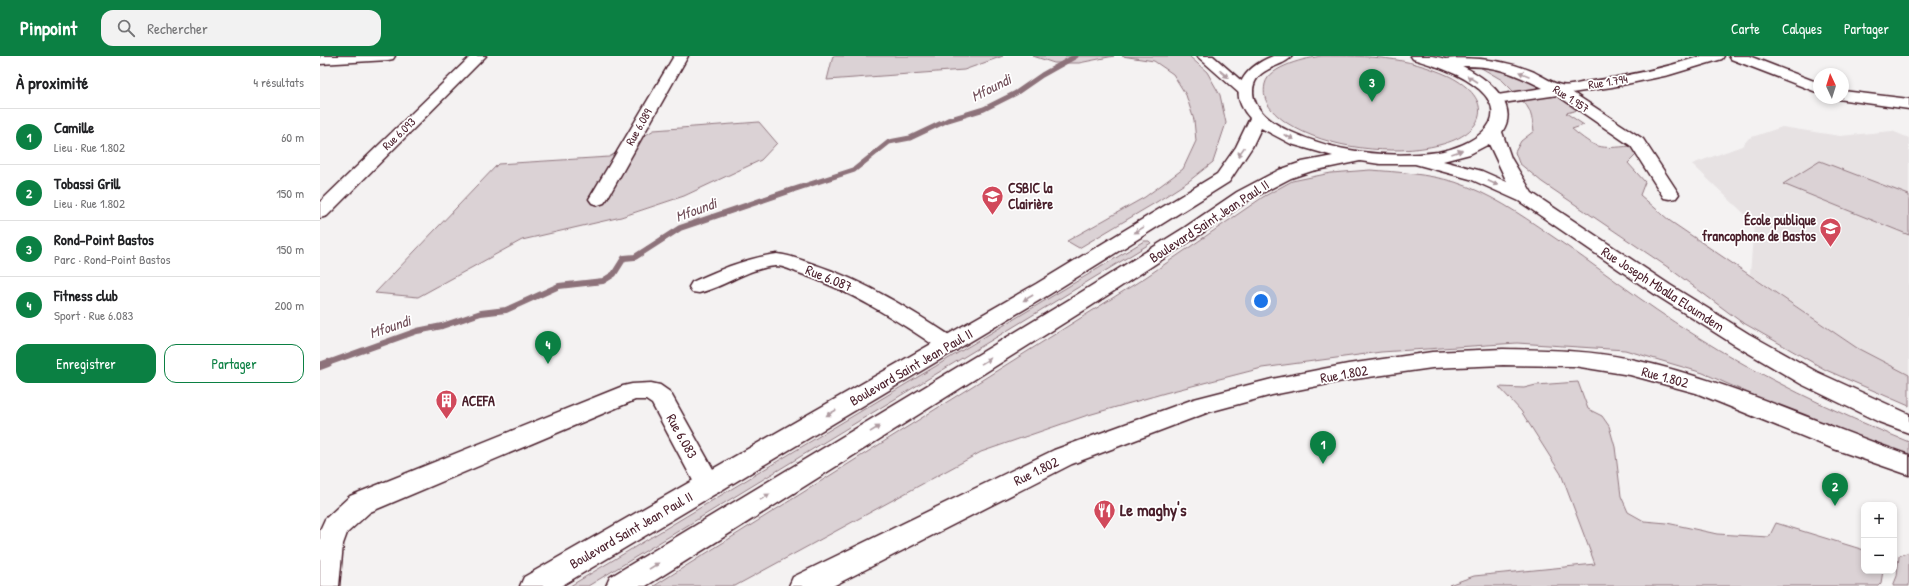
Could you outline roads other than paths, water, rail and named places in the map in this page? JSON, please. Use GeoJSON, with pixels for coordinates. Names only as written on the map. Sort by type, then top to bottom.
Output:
{"type":"FeatureCollection","features":[{"type":"Feature","properties":{"kind":"street"},"geometry":{"type":"LineString","coordinates":[[320,60],[388,56]]}},
{"type":"Feature","properties":{"kind":"street","name":"Rue 6.093"},"geometry":{"type":"LineString","coordinates":[[320,212],[479,56]]}},
{"type":"Feature","properties":{"kind":"street","name":"Rue 6.089"},"geometry":{"type":"LineString","coordinates":[[598,199],[681,56]]}},
{"type":"Feature","properties":{"kind":"street"},"geometry":{"type":"LineString","coordinates":[[1204,56],[1245,92]]}},
{"type":"Feature","properties":{"kind":"street"},"geometry":{"type":"LineString","coordinates":[[1284,56],[1258,68],[1248,79],[1245,92],[1248,104],[1258,117],[1276,131],[1302,143],[1357,157],[1416,159],[1450,154],[1477,145],[1494,132],[1500,122],[1500,110],[1496,99],[1483,86],[1464,73],[1418,56]]}},
{"type":"Feature","properties":{"kind":"street","name":"Rue 1.794"},"geometry":{"type":"LineString","coordinates":[[1496,99],[1612,83],[1656,73],[1717,56]]}},
{"type":"Feature","properties":{"kind":"street"},"geometry":{"type":"LineString","coordinates":[[1736,56],[1813,86]]}},
{"type":"Feature","properties":{"kind":"street","name":"Rue 1.957"},"geometry":{"type":"LineString","coordinates":[[1440,63],[1472,61],[1496,63],[1559,90],[1637,143],[1670,194]]}},
{"type":"Feature","properties":{"kind":"street"},"geometry":{"type":"LineString","coordinates":[[1849,97],[1909,104]]}},
{"type":"Feature","properties":{"kind":"street","name":"Boulevard Saint Jean Paul II"},"geometry":{"type":"LineString","coordinates":[[535,586],[1050,285],[1223,178],[1244,147],[1258,117]]}},
{"type":"Feature","properties":{"kind":"street"},"geometry":{"type":"LineString","coordinates":[[1494,132],[1500,154],[1525,197]]}},
{"type":"Feature","properties":{"kind":"street","name":"Boulevard Saint Jean Paul II"},"geometry":{"type":"LineString","coordinates":[[621,586],[1084,301],[1191,232],[1243,196],[1285,174],[1308,166],[1357,157]]}},
{"type":"Feature","properties":{"kind":"street","name":"Rue Joseph Mballa Eloumdem"},"geometry":{"type":"LineString","coordinates":[[1416,159],[1476,175],[1525,197],[1663,290],[1741,339],[1809,378],[1888,416],[1909,424]]}},
{"type":"Feature","properties":{"kind":"street","name":"Rue 6.087"},"geometry":{"type":"LineString","coordinates":[[700,287],[740,268],[778,260],[818,272],[859,290],[920,325],[949,344]]}},
{"type":"Feature","properties":{"kind":"street","name":"Rue 1.802"},"geometry":{"type":"LineString","coordinates":[[815,583],[1063,457],[1203,405],[1272,387],[1348,372],[1432,360],[1503,357],[1574,358],[1630,367],[1704,387],[1843,442],[1909,465]]}},
{"type":"Feature","properties":{"kind":"street","name":"Rue 6.083"},"geometry":{"type":"LineString","coordinates":[[324,586],[328,544],[335,527],[360,504],[632,392],[651,391],[661,398],[709,485]]}},
{"type":"Feature","properties":{"kind":"waterway","name":"Mfoundi"},"geometry":{"type":"LineString","coordinates":[[790,191],[854,170],[889,142],[910,138],[948,120],[984,109],[1016,93],[1042,75],[1076,56]]}},
{"type":"Feature","properties":{"kind":"waterway","name":"Mfoundi"},"geometry":{"type":"LineString","coordinates":[[325,364],[417,331],[442,326],[481,313],[506,310],[559,286],[603,281],[614,274],[624,258],[635,257],[680,228],[790,191]]}},
{"type":"Feature","properties":{"kind":"waterway","name":"Mfoundi"},"geometry":{"type":"LineString","coordinates":[[320,366],[328,363]]}},
{"type":"Feature","properties":{"kind":"place","name":"Rond-Point Bastos"},"geometry":{"type":"Point","coordinates":[1372,102]}},
{"type":"Feature","properties":{"kind":"place","name":"CSBIC la Clairière"},"geometry":{"type":"Point","coordinates":[993,216]}},
{"type":"Feature","properties":{"kind":"place","name":"École publique francophone de Bastos"},"geometry":{"type":"Point","coordinates":[1831,248]}},
{"type":"Feature","properties":{"kind":"place","name":"Fitness club"},"geometry":{"type":"Point","coordinates":[548,364]}},
{"type":"Feature","properties":{"kind":"place","name":"ACEFA"},"geometry":{"type":"Point","coordinates":[446,420]}},
{"type":"Feature","properties":{"kind":"place","name":"Camille"},"geometry":{"type":"Point","coordinates":[1323,464]}},
{"type":"Feature","properties":{"kind":"place","name":"Tobassi Grill"},"geometry":{"type":"Point","coordinates":[1835,506]}},
{"type":"Feature","properties":{"kind":"place","name":"Le maghy's"},"geometry":{"type":"Point","coordinates":[1104,530]}}]}
